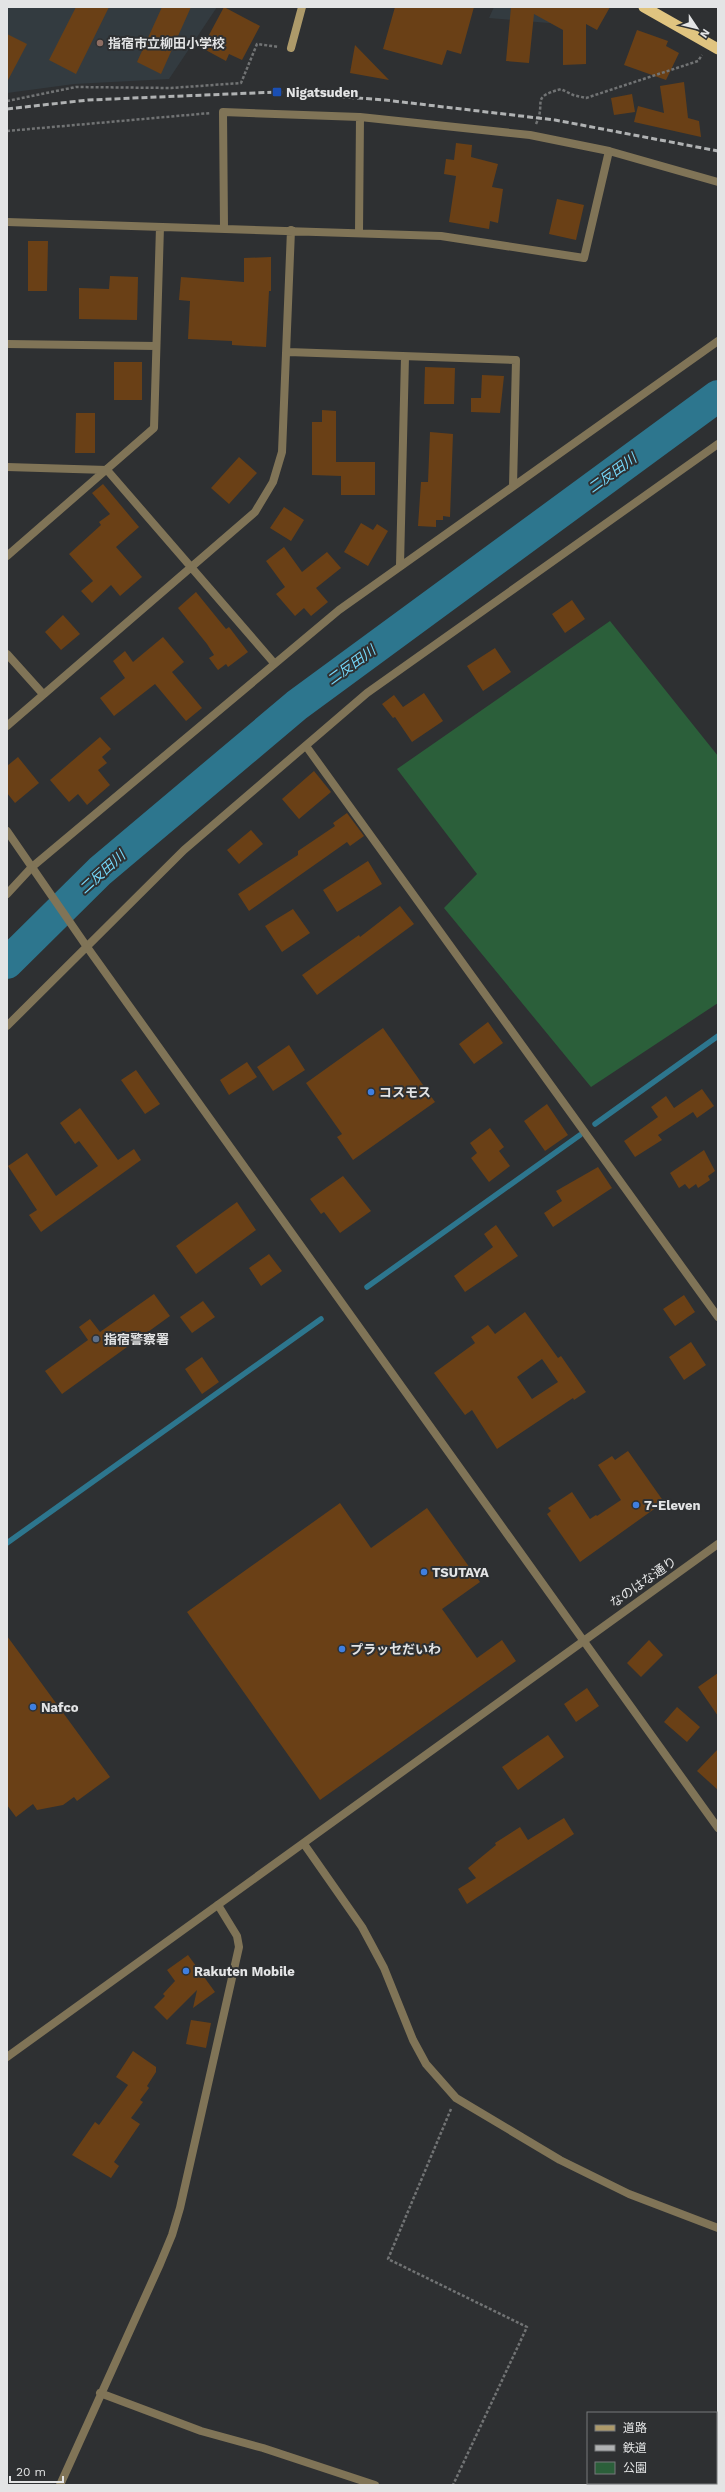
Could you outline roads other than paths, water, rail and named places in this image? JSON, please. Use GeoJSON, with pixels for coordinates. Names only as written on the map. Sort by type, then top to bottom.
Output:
{"type":"FeatureCollection","features":[{"type":"Feature","properties":{"kind":"highway"},"geometry":{"type":"LineString","coordinates":[[644,7],[713,46]]}},
{"type":"Feature","properties":{"kind":"main road"},"geometry":{"type":"LineString","coordinates":[[291,48],[302,7]]}},
{"type":"Feature","properties":{"kind":"street"},"geometry":{"type":"LineString","coordinates":[[224,228],[224,112],[360,118],[530,135],[609,151],[718,182]]}},
{"type":"Feature","properties":{"kind":"street"},"geometry":{"type":"LineString","coordinates":[[359,232],[360,118]]}},
{"type":"Feature","properties":{"kind":"street"},"geometry":{"type":"LineString","coordinates":[[7,222],[359,232],[441,236],[584,258],[609,151]]}},
{"type":"Feature","properties":{"kind":"street"},"geometry":{"type":"LineString","coordinates":[[7,556],[154,428],[160,227]]}},
{"type":"Feature","properties":{"kind":"street"},"geometry":{"type":"LineString","coordinates":[[7,726],[255,512],[273,482],[282,452],[288,352],[291,230]]}},
{"type":"Feature","properties":{"kind":"street"},"geometry":{"type":"LineString","coordinates":[[7,894],[32,867],[339,610],[400,565],[718,341]]}},
{"type":"Feature","properties":{"kind":"street"},"geometry":{"type":"LineString","coordinates":[[7,344],[156,346]]}},
{"type":"Feature","properties":{"kind":"street"},"geometry":{"type":"LineString","coordinates":[[288,352],[516,360],[513,486]]}},
{"type":"Feature","properties":{"kind":"street"},"geometry":{"type":"LineString","coordinates":[[400,565],[405,357]]}},
{"type":"Feature","properties":{"kind":"street"},"geometry":{"type":"LineString","coordinates":[[7,1026],[184,850],[367,693],[718,444]]}},
{"type":"Feature","properties":{"kind":"street"},"geometry":{"type":"LineString","coordinates":[[7,466],[107,470],[274,663]]}},
{"type":"Feature","properties":{"kind":"street"},"geometry":{"type":"LineString","coordinates":[[7,654],[43,694]]}},
{"type":"Feature","properties":{"kind":"street"},"geometry":{"type":"LineString","coordinates":[[306,746],[718,1317]]}},
{"type":"Feature","properties":{"kind":"street"},"geometry":{"type":"LineString","coordinates":[[7,831],[87,947],[718,1828]]}},
{"type":"Feature","properties":{"kind":"street","name":"なのはな通り"},"geometry":{"type":"LineString","coordinates":[[7,2057],[718,1544]]}},
{"type":"Feature","properties":{"kind":"street"},"geometry":{"type":"LineString","coordinates":[[304,1844],[366,1934],[384,1968],[413,2040],[426,2064],[456,2098],[567,2164],[629,2194],[718,2228]]}},
{"type":"Feature","properties":{"kind":"street"},"geometry":{"type":"LineString","coordinates":[[60,2485],[100,2393],[160,2264],[172,2235],[180,2208],[239,1947],[237,1936],[218,1905]]}},
{"type":"Feature","properties":{"kind":"street"},"geometry":{"type":"LineString","coordinates":[[100,2393],[201,2431],[263,2448],[375,2485]]}},
{"type":"Feature","properties":{"kind":"waterway","name":"二反田川"},"geometry":{"type":"LineString","coordinates":[[7,963],[100,871],[297,705],[718,396]]}},
{"type":"Feature","properties":{"kind":"waterway"},"geometry":{"type":"LineString","coordinates":[[595,1124],[718,1036]]}},
{"type":"Feature","properties":{"kind":"waterway"},"geometry":{"type":"LineString","coordinates":[[367,1287],[580,1135]]}},
{"type":"Feature","properties":{"kind":"waterway"},"geometry":{"type":"LineString","coordinates":[[7,1543],[321,1319]]}},
{"type":"Feature","properties":{"kind":"railway"},"geometry":{"type":"LineString","coordinates":[[7,109],[88,100],[277,92],[385,100],[555,120],[718,151]]}},
{"type":"Feature","properties":{"kind":"place","name":"指宿市立柳田小学校"},"geometry":{"type":"Point","coordinates":[100,43]}},
{"type":"Feature","properties":{"kind":"place","name":"Nigatsuden"},"geometry":{"type":"Point","coordinates":[277,92]}},
{"type":"Feature","properties":{"kind":"place","name":"コスモス"},"geometry":{"type":"Point","coordinates":[371,1092]}},
{"type":"Feature","properties":{"kind":"place","name":"指宿警察署"},"geometry":{"type":"Point","coordinates":[96,1339]}},
{"type":"Feature","properties":{"kind":"place","name":"7-Eleven"},"geometry":{"type":"Point","coordinates":[636,1505]}},
{"type":"Feature","properties":{"kind":"place","name":"TSUTAYA"},"geometry":{"type":"Point","coordinates":[424,1572]}},
{"type":"Feature","properties":{"kind":"place","name":"プラッセだいわ"},"geometry":{"type":"Point","coordinates":[342,1649]}},
{"type":"Feature","properties":{"kind":"place","name":"Nafco"},"geometry":{"type":"Point","coordinates":[33,1707]}},
{"type":"Feature","properties":{"kind":"place","name":"Rakuten Mobile"},"geometry":{"type":"Point","coordinates":[186,1971]}}]}
